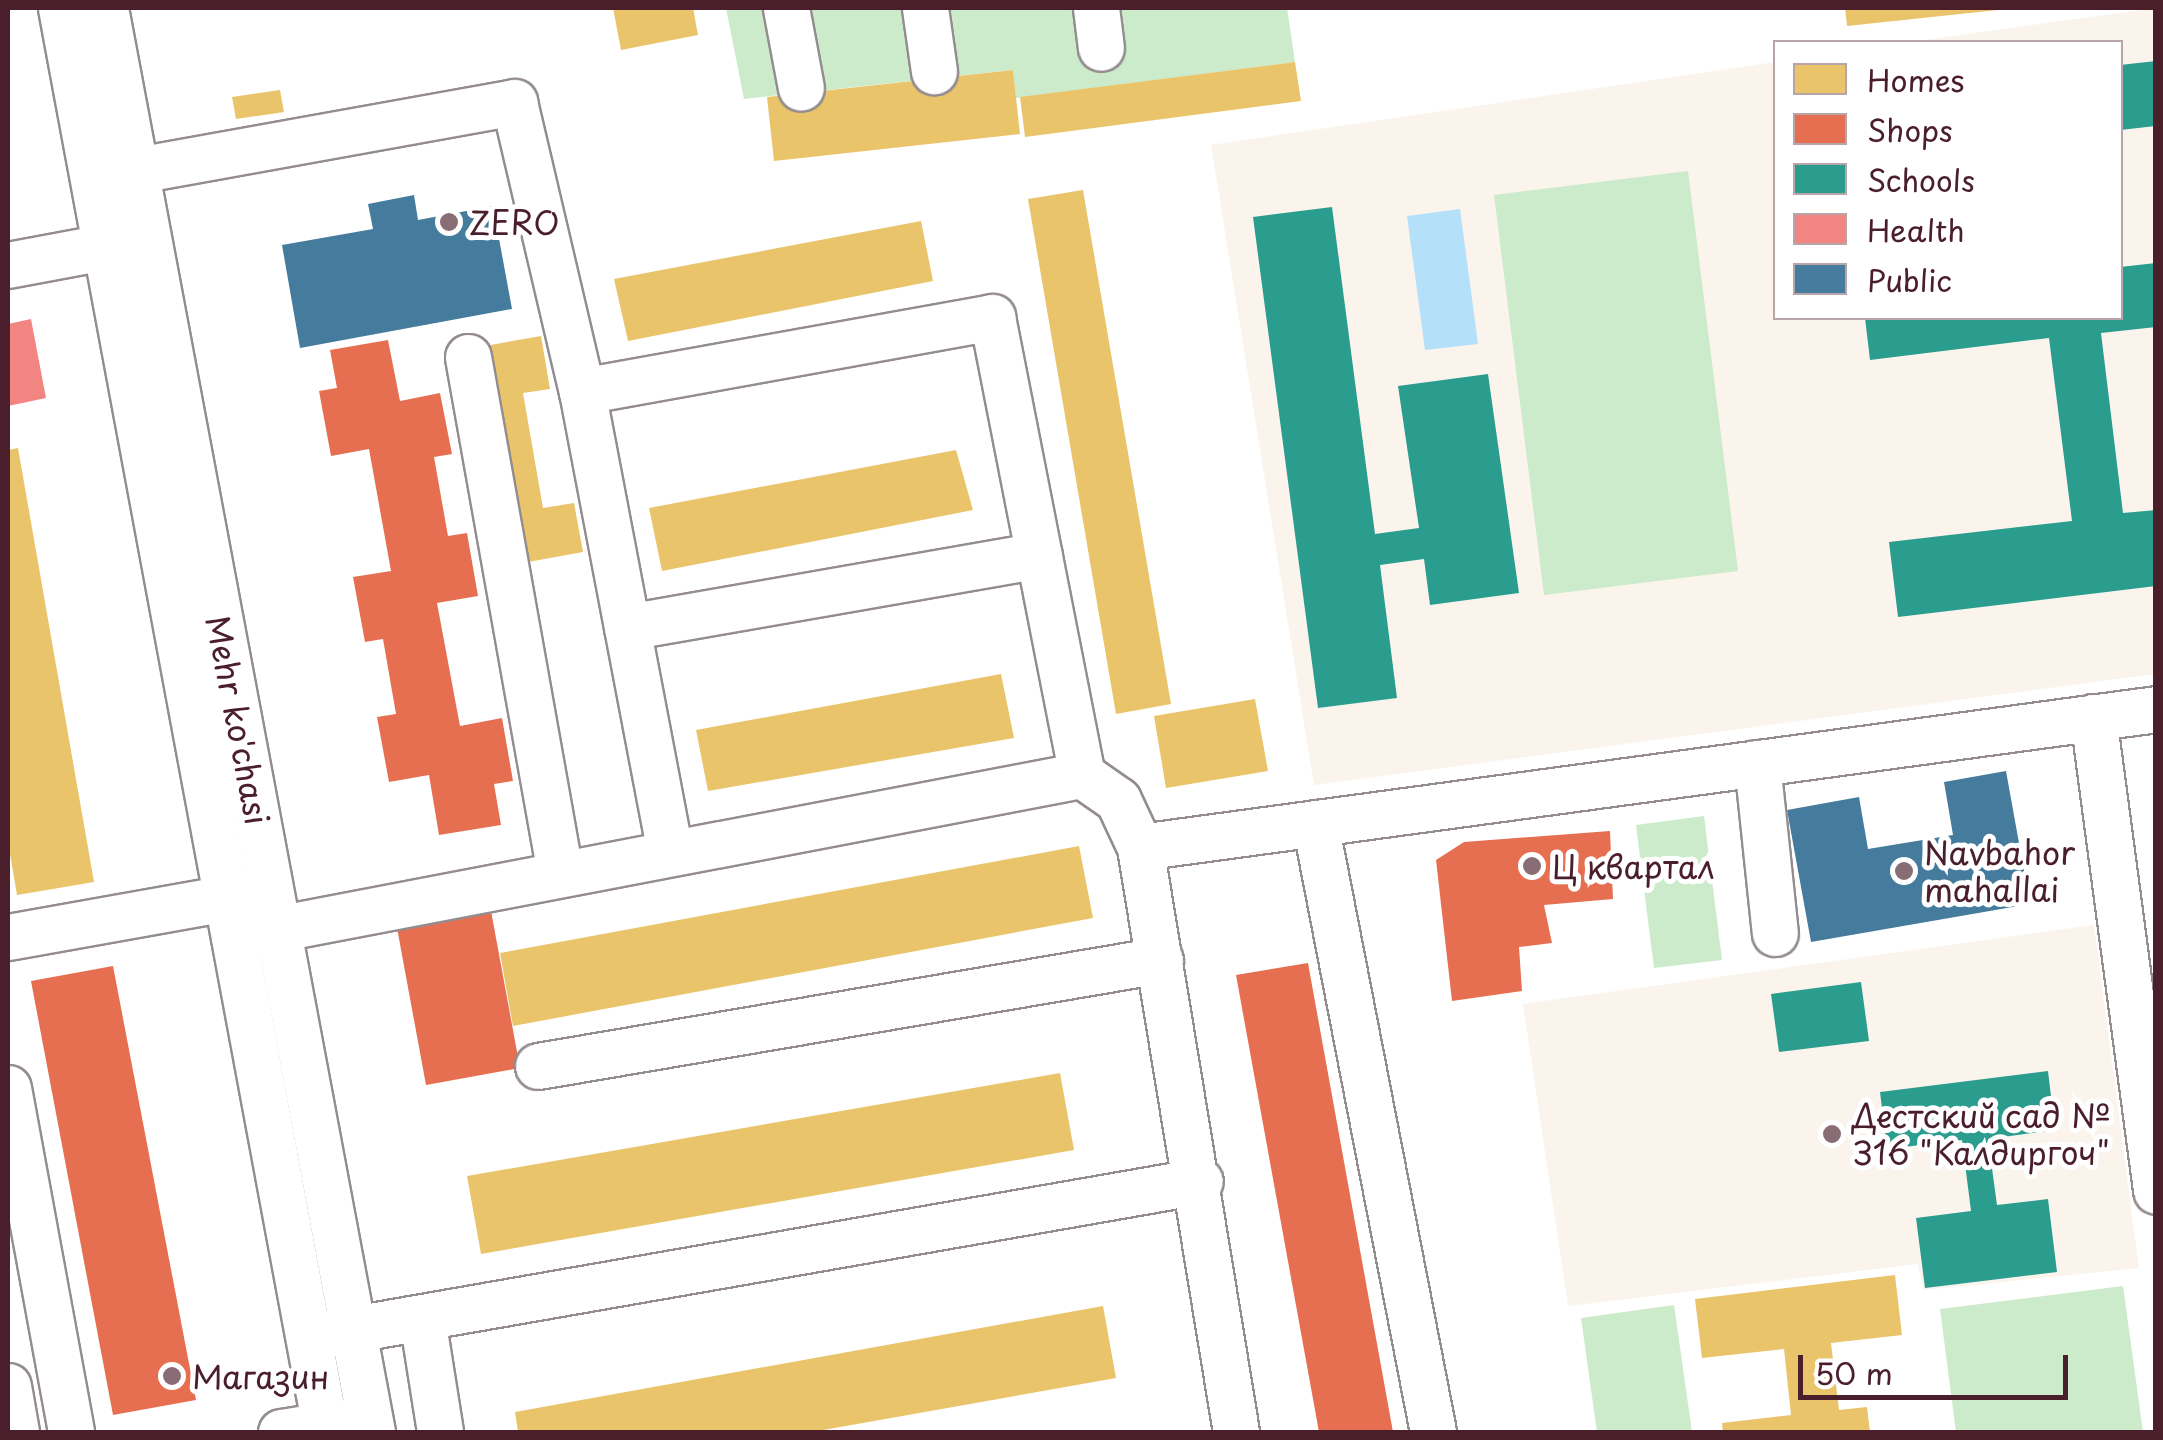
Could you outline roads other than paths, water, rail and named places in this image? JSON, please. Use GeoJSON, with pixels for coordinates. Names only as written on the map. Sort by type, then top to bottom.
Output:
{"type":"FeatureCollection","features":[{"type":"Feature","properties":{"kind":"street","name":"Mehr ko'chasi"},"geometry":{"type":"LineString","coordinates":[[61,8],[114,174]]}},
{"type":"Feature","properties":{"kind":"street","name":"Mehr ko'chasi"},"geometry":{"type":"LineString","coordinates":[[105,8],[114,174],[126,242],[252,913],[353,1330],[370,1426]]}},
{"type":"Feature","properties":{"kind":"street"},"geometry":{"type":"LineString","coordinates":[[786,8],[801,88]]}},
{"type":"Feature","properties":{"kind":"street"},"geometry":{"type":"LineString","coordinates":[[925,8],[934,71]]}},
{"type":"Feature","properties":{"kind":"street"},"geometry":{"type":"LineString","coordinates":[[114,174],[514,102],[582,391],[670,852]]}},
{"type":"Feature","properties":{"kind":"street"},"geometry":{"type":"LineString","coordinates":[[8,265],[126,242]]}},
{"type":"Feature","properties":{"kind":"street"},"geometry":{"type":"LineString","coordinates":[[582,391],[992,318],[1082,775],[1118,800],[1140,847],[1200,1181],[1236,1432]]}},
{"type":"Feature","properties":{"kind":"street"},"geometry":{"type":"LineString","coordinates":[[468,357],[560,873]]}},
{"type":"Feature","properties":{"kind":"street"},"geometry":{"type":"LineString","coordinates":[[627,626],[1038,555]]}},
{"type":"Feature","properties":{"kind":"street"},"geometry":{"type":"LineString","coordinates":[[1140,847],[2156,709]]}},
{"type":"Feature","properties":{"kind":"street"},"geometry":{"type":"LineString","coordinates":[[2094,717],[2141,964],[2154,1169]]}},
{"type":"Feature","properties":{"kind":"street"},"geometry":{"type":"LineString","coordinates":[[1758,763],[1776,933]]}},
{"type":"Feature","properties":{"kind":"street"},"geometry":{"type":"LineString","coordinates":[[8,937],[252,913],[560,873],[1082,775]]}},
{"type":"Feature","properties":{"kind":"street"},"geometry":{"type":"LineString","coordinates":[[1315,823],[1433,1432]]}},
{"type":"Feature","properties":{"kind":"street","name":"Mehr ko'chasi"},"geometry":{"type":"LineString","coordinates":[[252,913],[308,1337],[311,1430]]}},
{"type":"Feature","properties":{"kind":"street"},"geometry":{"type":"LineString","coordinates":[[538,1066],[1160,960]]}},
{"type":"Feature","properties":{"kind":"street"},"geometry":{"type":"LineString","coordinates":[[8,1088],[72,1432]]}},
{"type":"Feature","properties":{"kind":"street"},"geometry":{"type":"LineString","coordinates":[[308,1337],[1200,1181]]}},
{"type":"Feature","properties":{"kind":"street"},"geometry":{"type":"LineString","coordinates":[[422,1318],[440,1432]]}},
{"type":"Feature","properties":{"kind":"street"},"geometry":{"type":"LineString","coordinates":[[8,1386],[16,1432]]}},
{"type":"Feature","properties":{"kind":"street"},"geometry":{"type":"LineString","coordinates":[[311,1430],[370,1426]]}},
{"type":"Feature","properties":{"kind":"water"},"geometry":{"type":"Polygon","coordinates":[[[1460,209],[1478,344],[1425,350],[1407,216],[1460,209]]]}},
{"type":"Feature","properties":{"kind":"place","name":"ZERO"},"geometry":{"type":"Point","coordinates":[449,222]}},
{"type":"Feature","properties":{"kind":"place","name":"Ц квартал"},"geometry":{"type":"Point","coordinates":[1532,866]}},
{"type":"Feature","properties":{"kind":"place","name":"Navbahor mahallai"},"geometry":{"type":"Point","coordinates":[1904,871]}},
{"type":"Feature","properties":{"kind":"place","name":"Дестский сад № 316 \"Калдиргоч\""},"geometry":{"type":"Point","coordinates":[1832,1134]}},
{"type":"Feature","properties":{"kind":"place","name":"Магазин"},"geometry":{"type":"Point","coordinates":[172,1376]}}]}
